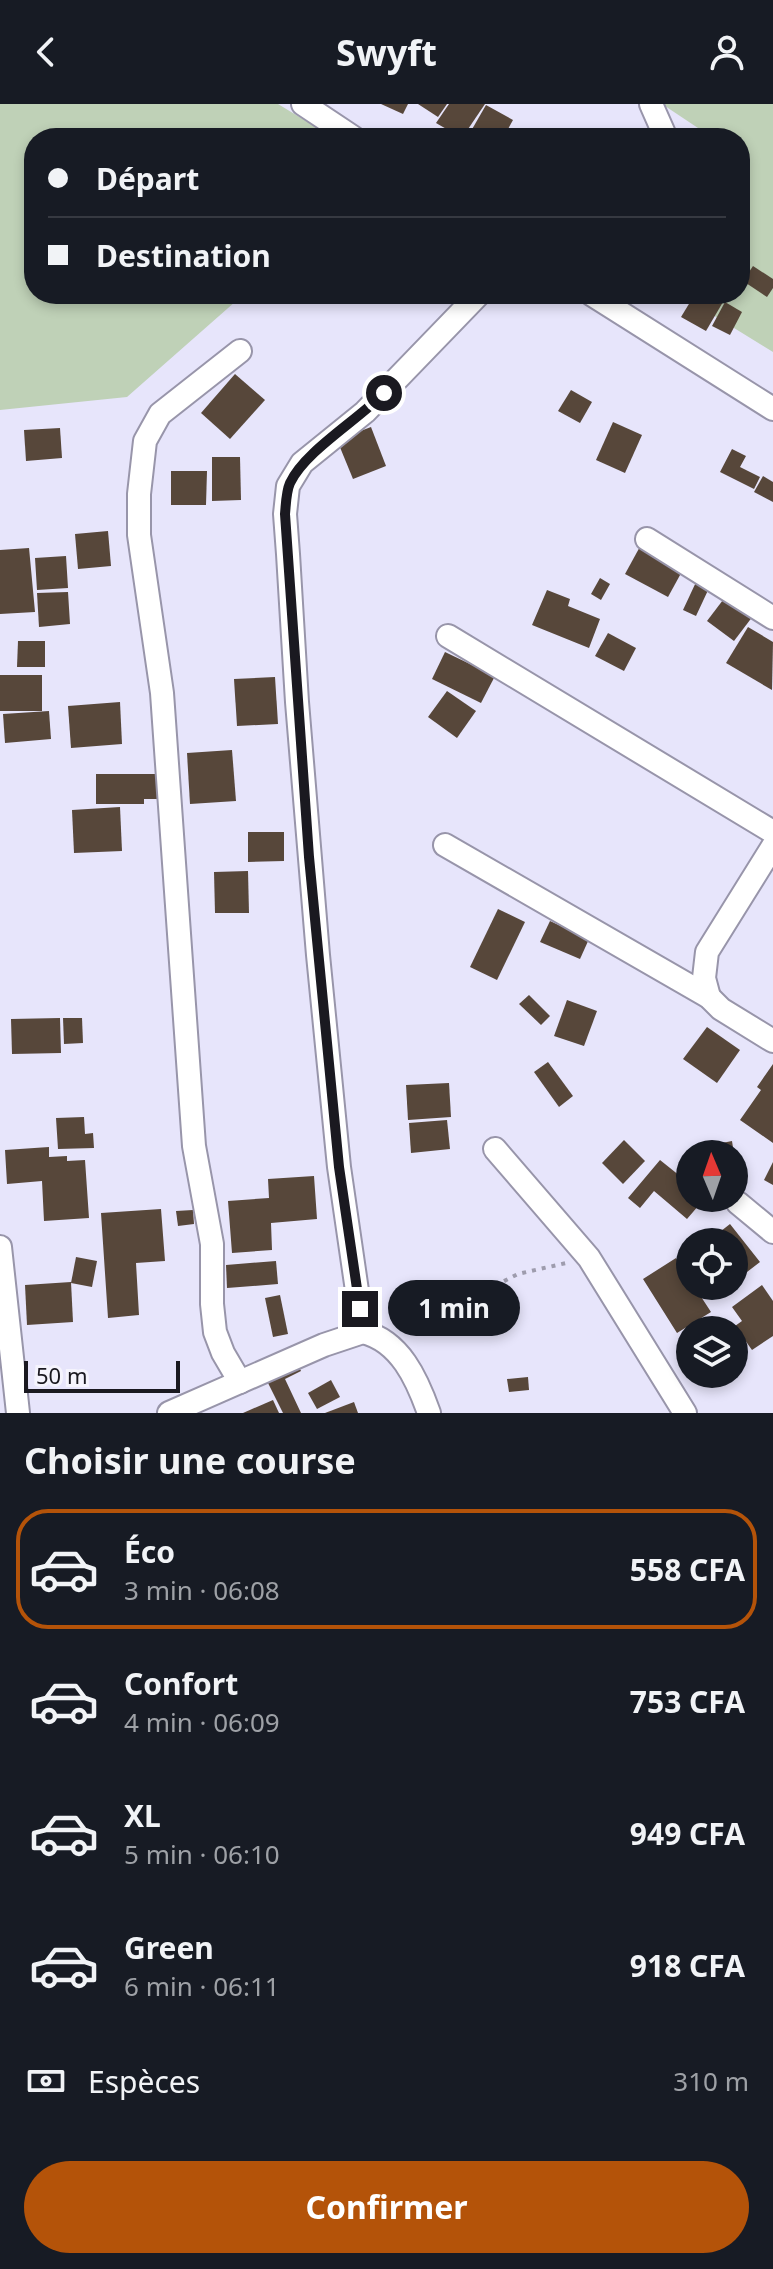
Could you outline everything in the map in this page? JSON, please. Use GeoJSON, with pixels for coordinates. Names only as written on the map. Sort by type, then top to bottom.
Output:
{"type":"FeatureCollection","features":[{"type":"Feature","properties":{"kind":"street"},"geometry":{"type":"LineString","coordinates":[[303,104],[339,128]]}},
{"type":"Feature","properties":{"kind":"street"},"geometry":{"type":"LineString","coordinates":[[651,104],[662,128]]}},
{"type":"Feature","properties":{"kind":"street"},"geometry":{"type":"LineString","coordinates":[[363,1332],[339,1167],[309,857],[287,540],[288,486],[302,463],[365,412],[469,304]]}},
{"type":"Feature","properties":{"kind":"street"},"geometry":{"type":"LineString","coordinates":[[607,304],[773,409]]}},
{"type":"Feature","properties":{"kind":"street"},"geometry":{"type":"LineString","coordinates":[[240,351],[160,414],[145,441],[139,507],[141,550],[162,693],[186,1051],[194,1146],[212,1244],[215,1332],[240,1382]]}},
{"type":"Feature","properties":{"kind":"street"},"geometry":{"type":"LineString","coordinates":[[647,539],[773,618]]}},
{"type":"Feature","properties":{"kind":"street"},"geometry":{"type":"LineString","coordinates":[[448,636],[773,832]]}},
{"type":"Feature","properties":{"kind":"street"},"geometry":{"type":"LineString","coordinates":[[445,845],[709,997],[721,1009],[773,1041]]}},
{"type":"Feature","properties":{"kind":"street"},"geometry":{"type":"LineString","coordinates":[[709,997],[704,978],[707,952],[773,846]]}},
{"type":"Feature","properties":{"kind":"street"},"geometry":{"type":"LineString","coordinates":[[495,1149],[589,1258],[685,1413]]}},
{"type":"Feature","properties":{"kind":"street"},"geometry":{"type":"LineString","coordinates":[[748,1211],[773,1232]]}},
{"type":"Feature","properties":{"kind":"street"},"geometry":{"type":"LineString","coordinates":[[0,1247],[18,1413]]}},
{"type":"Feature","properties":{"kind":"street"},"geometry":{"type":"LineString","coordinates":[[169,1413],[351,1334],[363,1332],[386,1341],[403,1360],[420,1387],[429,1413]]}},
{"type":"Feature","properties":{"kind":"path"},"geometry":{"type":"LineString","coordinates":[[386,1341],[518,1274],[589,1258]]}},
{"type":"Feature","properties":{"kind":"green space"},"geometry":{"type":"Polygon","coordinates":[[[0,104],[278,104],[318,128],[24,128],[24,304],[233,304],[127,397],[0,410],[0,104]]]}},
{"type":"Feature","properties":{"kind":"green space"},"geometry":{"type":"Polygon","coordinates":[[[662,104],[773,104],[773,352],[695,304],[750,304],[750,128],[698,128],[662,104]]]}},
{"type":"Feature","properties":{"kind":"building"},"geometry":{"type":"Polygon","coordinates":[[[381,104],[408,104],[403,114],[381,104]]]}},
{"type":"Feature","properties":{"kind":"building"},"geometry":{"type":"Polygon","coordinates":[[[418,104],[447,104],[438,117],[418,104]]]}},
{"type":"Feature","properties":{"kind":"building"},"geometry":{"type":"Polygon","coordinates":[[[449,104],[485,104],[469,128],[445,128],[436,123],[449,104]]]}},
{"type":"Feature","properties":{"kind":"building"},"geometry":{"type":"Polygon","coordinates":[[[486,105],[513,120],[509,128],[473,128],[486,105]]]}},
{"type":"Feature","properties":{"kind":"building"},"geometry":{"type":"Polygon","coordinates":[[[753,266],[773,279],[773,288],[767,297],[750,286],[753,266]]]}},
{"type":"Feature","properties":{"kind":"building"},"geometry":{"type":"Polygon","coordinates":[[[689,304],[722,304],[706,331],[681,317],[689,304]]]}},
{"type":"Feature","properties":{"kind":"building"},"geometry":{"type":"Polygon","coordinates":[[[724,304],[742,312],[730,335],[712,326],[724,304]]]}},
{"type":"Feature","properties":{"kind":"building"},"geometry":{"type":"Polygon","coordinates":[[[235,374],[265,400],[230,439],[201,413],[235,374]]]}},
{"type":"Feature","properties":{"kind":"building"},"geometry":{"type":"Polygon","coordinates":[[[571,390],[592,402],[580,423],[558,411],[571,390]]]}},
{"type":"Feature","properties":{"kind":"building"},"geometry":{"type":"Polygon","coordinates":[[[613,422],[642,435],[625,473],[596,460],[613,422]]]}},
{"type":"Feature","properties":{"kind":"building"},"geometry":{"type":"Polygon","coordinates":[[[371,427],[386,466],[353,479],[337,440],[371,427]]]}},
{"type":"Feature","properties":{"kind":"building"},"geometry":{"type":"Polygon","coordinates":[[[60,428],[62,458],[26,461],[24,430],[60,428]]]}},
{"type":"Feature","properties":{"kind":"building"},"geometry":{"type":"Polygon","coordinates":[[[732,449],[746,456],[740,467],[760,477],[754,489],[720,472],[732,449]]]}},
{"type":"Feature","properties":{"kind":"building"},"geometry":{"type":"Polygon","coordinates":[[[212,457],[240,457],[241,500],[212,501],[212,457]]]}},
{"type":"Feature","properties":{"kind":"building"},"geometry":{"type":"Polygon","coordinates":[[[171,471],[207,471],[206,505],[171,505],[171,471]]]}},
{"type":"Feature","properties":{"kind":"building"},"geometry":{"type":"Polygon","coordinates":[[[763,476],[773,482],[773,502],[754,492],[763,476]]]}},
{"type":"Feature","properties":{"kind":"building"},"geometry":{"type":"Polygon","coordinates":[[[108,531],[111,566],[78,569],[75,534],[108,531]]]}},
{"type":"Feature","properties":{"kind":"building"},"geometry":{"type":"Polygon","coordinates":[[[642,543],[685,566],[668,597],[625,574],[642,543]]]}},
{"type":"Feature","properties":{"kind":"building"},"geometry":{"type":"Polygon","coordinates":[[[29,548],[35,612],[0,614],[0,550],[29,548]]]}},
{"type":"Feature","properties":{"kind":"building"},"geometry":{"type":"Polygon","coordinates":[[[66,556],[68,588],[37,590],[35,558],[66,556]]]}},
{"type":"Feature","properties":{"kind":"building"},"geometry":{"type":"Polygon","coordinates":[[[600,578],[610,584],[601,600],[591,594],[600,578]]]}},
{"type":"Feature","properties":{"kind":"building"},"geometry":{"type":"Polygon","coordinates":[[[697,580],[710,586],[696,616],[683,610],[697,580]]]}},
{"type":"Feature","properties":{"kind":"building"},"geometry":{"type":"Polygon","coordinates":[[[547,590],[570,599],[568,606],[600,619],[589,648],[532,625],[547,590]]]}},
{"type":"Feature","properties":{"kind":"building"},"geometry":{"type":"Polygon","coordinates":[[[68,592],[70,624],[39,627],[37,593],[68,592]]]}},
{"type":"Feature","properties":{"kind":"building"},"geometry":{"type":"Polygon","coordinates":[[[726,596],[753,616],[734,641],[707,621],[726,596]]]}},
{"type":"Feature","properties":{"kind":"building"},"geometry":{"type":"Polygon","coordinates":[[[748,627],[773,642],[772,690],[726,663],[748,627]]]}},
{"type":"Feature","properties":{"kind":"building"},"geometry":{"type":"Polygon","coordinates":[[[608,633],[636,648],[624,671],[595,656],[608,633]]]}},
{"type":"Feature","properties":{"kind":"building"},"geometry":{"type":"Polygon","coordinates":[[[18,641],[45,641],[45,667],[17,667],[18,641]]]}},
{"type":"Feature","properties":{"kind":"building"},"geometry":{"type":"Polygon","coordinates":[[[445,652],[495,676],[481,703],[432,679],[445,652]]]}},
{"type":"Feature","properties":{"kind":"building"},"geometry":{"type":"Polygon","coordinates":[[[0,675],[42,675],[42,711],[0,711],[0,675]]]}},
{"type":"Feature","properties":{"kind":"building"},"geometry":{"type":"Polygon","coordinates":[[[275,677],[278,724],[237,726],[234,679],[275,677]]]}},
{"type":"Feature","properties":{"kind":"building"},"geometry":{"type":"Polygon","coordinates":[[[447,691],[476,711],[457,738],[428,717],[447,691]]]}},
{"type":"Feature","properties":{"kind":"building"},"geometry":{"type":"Polygon","coordinates":[[[120,702],[122,744],[71,748],[68,706],[120,702]]]}},
{"type":"Feature","properties":{"kind":"building"},"geometry":{"type":"Polygon","coordinates":[[[49,711],[51,739],[5,743],[3,714],[49,711]]]}},
{"type":"Feature","properties":{"kind":"building"},"geometry":{"type":"Polygon","coordinates":[[[232,750],[236,801],[190,804],[187,753],[232,750]]]}},
{"type":"Feature","properties":{"kind":"building"},"geometry":{"type":"Polygon","coordinates":[[[96,774],[159,774],[159,799],[144,799],[144,804],[96,804],[96,774]]]}},
{"type":"Feature","properties":{"kind":"building"},"geometry":{"type":"Polygon","coordinates":[[[120,807],[122,851],[74,853],[72,810],[120,807]]]}},
{"type":"Feature","properties":{"kind":"building"},"geometry":{"type":"Polygon","coordinates":[[[248,832],[284,832],[284,861],[248,862],[248,832]]]}},
{"type":"Feature","properties":{"kind":"building"},"geometry":{"type":"Polygon","coordinates":[[[248,871],[249,913],[215,913],[214,872],[248,871]]]}},
{"type":"Feature","properties":{"kind":"building"},"geometry":{"type":"Polygon","coordinates":[[[498,909],[525,922],[497,980],[470,967],[498,909]]]}},
{"type":"Feature","properties":{"kind":"building"},"geometry":{"type":"Polygon","coordinates":[[[550,921],[589,939],[580,959],[540,942],[550,921]]]}},
{"type":"Feature","properties":{"kind":"building"},"geometry":{"type":"Polygon","coordinates":[[[529,995],[550,1016],[541,1025],[519,1004],[529,995]]]}},
{"type":"Feature","properties":{"kind":"building"},"geometry":{"type":"Polygon","coordinates":[[[567,1000],[597,1011],[584,1046],[554,1036],[567,1000]]]}},
{"type":"Feature","properties":{"kind":"building"},"geometry":{"type":"Polygon","coordinates":[[[60,1018],[61,1053],[12,1054],[11,1019],[60,1018]]]}},
{"type":"Feature","properties":{"kind":"building"},"geometry":{"type":"Polygon","coordinates":[[[63,1018],[82,1018],[83,1043],[64,1044],[63,1018]]]}},
{"type":"Feature","properties":{"kind":"building"},"geometry":{"type":"Polygon","coordinates":[[[707,1027],[740,1050],[717,1083],[683,1059],[707,1027]]]}},
{"type":"Feature","properties":{"kind":"building"},"geometry":{"type":"Polygon","coordinates":[[[548,1062],[573,1096],[559,1107],[534,1072],[548,1062]]]}},
{"type":"Feature","properties":{"kind":"building"},"geometry":{"type":"Polygon","coordinates":[[[773,1064],[773,1143],[740,1120],[761,1090],[757,1087],[773,1064]]]}},
{"type":"Feature","properties":{"kind":"building"},"geometry":{"type":"Polygon","coordinates":[[[449,1083],[451,1117],[408,1120],[406,1085],[449,1083]]]}},
{"type":"Feature","properties":{"kind":"building"},"geometry":{"type":"Polygon","coordinates":[[[84,1117],[85,1134],[93,1133],[94,1148],[58,1149],[56,1118],[84,1117]]]}},
{"type":"Feature","properties":{"kind":"building"},"geometry":{"type":"Polygon","coordinates":[[[447,1120],[450,1149],[411,1153],[409,1123],[447,1120]]]}},
{"type":"Feature","properties":{"kind":"building"},"geometry":{"type":"Polygon","coordinates":[[[624,1140],[645,1161],[623,1184],[602,1163],[624,1140]]]}},
{"type":"Feature","properties":{"kind":"building"},"geometry":{"type":"Polygon","coordinates":[[[49,1147],[49,1157],[67,1156],[67,1161],[85,1160],[89,1218],[44,1221],[42,1181],[7,1184],[5,1150],[49,1147]]]}},
{"type":"Feature","properties":{"kind":"building"},"geometry":{"type":"Polygon","coordinates":[[[660,1160],[676,1173],[676,1210],[654,1191],[640,1208],[628,1198],[660,1160]]]}},
{"type":"Feature","properties":{"kind":"building"},"geometry":{"type":"Polygon","coordinates":[[[773,1162],[773,1185],[764,1180],[773,1162]]]}},
{"type":"Feature","properties":{"kind":"building"},"geometry":{"type":"Polygon","coordinates":[[[314,1176],[317,1219],[271,1223],[272,1250],[232,1253],[228,1201],[269,1198],[268,1179],[314,1176]]]}},
{"type":"Feature","properties":{"kind":"building"},"geometry":{"type":"Polygon","coordinates":[[[161,1209],[165,1261],[136,1263],[139,1315],[108,1318],[101,1213],[161,1209]]]}},
{"type":"Feature","properties":{"kind":"building"},"geometry":{"type":"Polygon","coordinates":[[[193,1210],[194,1224],[178,1226],[176,1211],[193,1210]]]}},
{"type":"Feature","properties":{"kind":"building"},"geometry":{"type":"Polygon","coordinates":[[[679,1212],[693,1212],[687,1219],[679,1212]]]}},
{"type":"Feature","properties":{"kind":"building"},"geometry":{"type":"Polygon","coordinates":[[[748,1247],[760,1262],[748,1271],[748,1247]]]}},
{"type":"Feature","properties":{"kind":"building"},"geometry":{"type":"Polygon","coordinates":[[[76,1257],[97,1261],[92,1287],[71,1283],[76,1257]]]}},
{"type":"Feature","properties":{"kind":"building"},"geometry":{"type":"Polygon","coordinates":[[[676,1258],[676,1300],[703,1300],[711,1312],[705,1316],[676,1316],[676,1331],[643,1279],[676,1258]]]}},
{"type":"Feature","properties":{"kind":"building"},"geometry":{"type":"Polygon","coordinates":[[[276,1261],[278,1284],[227,1288],[226,1265],[276,1261]]]}},
{"type":"Feature","properties":{"kind":"building"},"geometry":{"type":"Polygon","coordinates":[[[71,1282],[73,1322],[27,1325],[25,1285],[71,1282]]]}},
{"type":"Feature","properties":{"kind":"building"},"geometry":{"type":"Polygon","coordinates":[[[762,1285],[773,1301],[773,1336],[752,1350],[748,1344],[748,1316],[738,1316],[732,1307],[742,1300],[748,1300],[748,1295],[762,1285]]]}},
{"type":"Feature","properties":{"kind":"building"},"geometry":{"type":"Polygon","coordinates":[[[280,1295],[288,1334],[273,1337],[265,1298],[280,1295]]]}},
{"type":"Feature","properties":{"kind":"building"},"geometry":{"type":"Polygon","coordinates":[[[294,1356],[301,1371],[285,1379],[301,1413],[283,1413],[262,1371],[294,1356]]]}},
{"type":"Feature","properties":{"kind":"building"},"geometry":{"type":"Polygon","coordinates":[[[528,1377],[529,1390],[509,1392],[507,1379],[528,1377]]]}},
{"type":"Feature","properties":{"kind":"building"},"geometry":{"type":"Polygon","coordinates":[[[331,1380],[340,1397],[317,1409],[308,1393],[331,1380]]]}},
{"type":"Feature","properties":{"kind":"building"},"geometry":{"type":"Polygon","coordinates":[[[273,1400],[279,1413],[243,1413],[273,1400]]]}},
{"type":"Feature","properties":{"kind":"building"},"geometry":{"type":"Polygon","coordinates":[[[354,1402],[358,1413],[325,1413],[354,1402]]]}},
{"type":"Feature","properties":{"kind":"route"},"geometry":{"type":"LineString","coordinates":[[360,1309],[339,1167],[309,857],[285,514],[288,486],[302,463],[384,393]]}}]}
